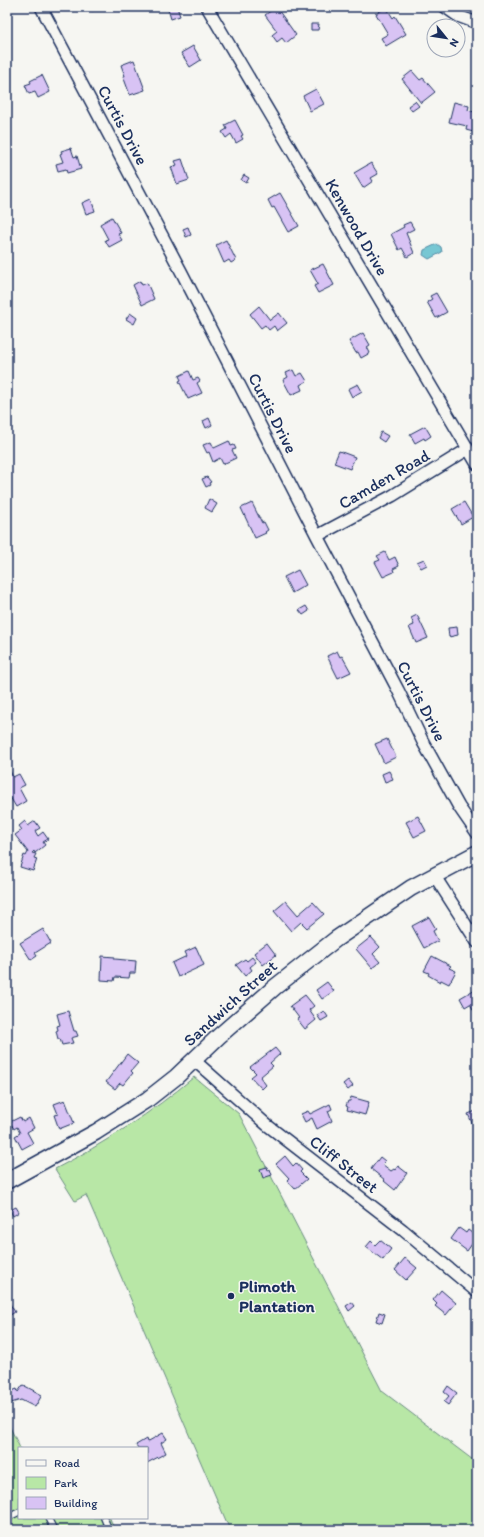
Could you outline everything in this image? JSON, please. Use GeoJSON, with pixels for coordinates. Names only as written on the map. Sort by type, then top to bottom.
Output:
{"type":"FeatureCollection","features":[{"type":"Feature","properties":{"kind":"street","name":"Curtis Drive"},"geometry":{"type":"LineString","coordinates":[[41,7],[182,273],[398,690],[422,742],[459,807],[477,833]]}},
{"type":"Feature","properties":{"kind":"street","name":"Kenwood Drive"},"geometry":{"type":"LineString","coordinates":[[207,7],[477,464]]}},
{"type":"Feature","properties":{"kind":"street"},"geometry":{"type":"LineString","coordinates":[[445,7],[458,16],[477,23]]}},
{"type":"Feature","properties":{"kind":"street","name":"Camden Road"},"geometry":{"type":"LineString","coordinates":[[317,536],[392,496],[468,449]]}},
{"type":"Feature","properties":{"kind":"street","name":"Sandwich Street"},"geometry":{"type":"LineString","coordinates":[[7,1181],[66,1149],[139,1105],[167,1085],[255,1004],[317,953],[385,904],[434,875],[477,853]]}},
{"type":"Feature","properties":{"kind":"street"},"geometry":{"type":"LineString","coordinates":[[434,875],[477,942]]}},
{"type":"Feature","properties":{"kind":"street","name":"Cliff Street"},"geometry":{"type":"LineString","coordinates":[[194,1060],[267,1125],[403,1230],[477,1292]]}},
{"type":"Feature","properties":{"kind":"lane"},"geometry":{"type":"LineString","coordinates":[[7,1518],[18,1512]]}},
{"type":"Feature","properties":{"kind":"lane"},"geometry":{"type":"LineString","coordinates":[[48,1519],[54,1530]]}},
{"type":"Feature","properties":{"kind":"lane"},"geometry":{"type":"LineString","coordinates":[[104,1519],[108,1530]]}},
{"type":"Feature","properties":{"kind":"green space","name":"Plimoth Plantation"},"geometry":{"type":"Polygon","coordinates":[[[194,1077],[239,1114],[382,1391],[477,1463],[477,1530],[230,1530],[86,1195],[75,1201],[55,1169],[92,1149],[127,1127],[194,1077]]]}},
{"type":"Feature","properties":{"kind":"green space"},"geometry":{"type":"Polygon","coordinates":[[[7,1421],[20,1447],[18,1447],[18,1519],[110,1519],[114,1530],[7,1530],[7,1421]]]}},
{"type":"Feature","properties":{"kind":"water"},"geometry":{"type":"Polygon","coordinates":[[[437,244],[441,247],[442,252],[429,259],[423,255],[424,250],[437,244]]]}},
{"type":"Feature","properties":{"kind":"building"},"geometry":{"type":"Polygon","coordinates":[[[84,7],[98,7],[99,9],[85,11],[84,7]]]}},
{"type":"Feature","properties":{"kind":"building"},"geometry":{"type":"Polygon","coordinates":[[[177,7],[180,16],[171,19],[168,9],[177,7]]]}},
{"type":"Feature","properties":{"kind":"building"},"geometry":{"type":"Polygon","coordinates":[[[276,7],[296,35],[286,43],[282,38],[277,42],[272,35],[277,31],[265,15],[276,7]]]}},
{"type":"Feature","properties":{"kind":"building"},"geometry":{"type":"Polygon","coordinates":[[[386,7],[393,18],[395,16],[406,34],[386,46],[381,38],[388,34],[376,14],[386,7]]]}},
{"type":"Feature","properties":{"kind":"building"},"geometry":{"type":"Polygon","coordinates":[[[311,24],[319,24],[318,30],[311,30],[311,24]]]}},
{"type":"Feature","properties":{"kind":"building"},"geometry":{"type":"Polygon","coordinates":[[[193,46],[201,60],[190,67],[181,53],[193,46]]]}},
{"type":"Feature","properties":{"kind":"building"},"geometry":{"type":"Polygon","coordinates":[[[134,60],[145,90],[130,95],[123,76],[125,76],[121,65],[134,60]]]}},
{"type":"Feature","properties":{"kind":"building"},"geometry":{"type":"Polygon","coordinates":[[[412,71],[420,80],[423,78],[435,92],[421,103],[402,79],[412,71]]]}},
{"type":"Feature","properties":{"kind":"building"},"geometry":{"type":"Polygon","coordinates":[[[42,75],[50,92],[38,98],[35,92],[29,94],[25,85],[31,83],[30,81],[42,75]]]}},
{"type":"Feature","properties":{"kind":"building"},"geometry":{"type":"Polygon","coordinates":[[[316,89],[324,104],[310,111],[303,96],[316,89]]]}},
{"type":"Feature","properties":{"kind":"building"},"geometry":{"type":"Polygon","coordinates":[[[415,101],[419,106],[412,111],[408,106],[415,101]]]}},
{"type":"Feature","properties":{"kind":"building"},"geometry":{"type":"Polygon","coordinates":[[[454,102],[469,106],[468,110],[477,113],[477,133],[466,130],[467,126],[449,122],[454,102]]]}},
{"type":"Feature","properties":{"kind":"building"},"geometry":{"type":"Polygon","coordinates":[[[235,120],[243,135],[241,136],[243,139],[236,143],[231,134],[226,138],[222,132],[227,129],[225,125],[235,120]]]}},
{"type":"Feature","properties":{"kind":"building"},"geometry":{"type":"Polygon","coordinates":[[[71,148],[74,157],[77,156],[81,169],[67,173],[66,169],[58,171],[56,164],[63,162],[60,154],[62,153],[61,151],[71,148]]]}},
{"type":"Feature","properties":{"kind":"building"},"geometry":{"type":"Polygon","coordinates":[[[182,159],[189,180],[177,184],[171,167],[177,165],[175,161],[182,159]]]}},
{"type":"Feature","properties":{"kind":"building"},"geometry":{"type":"Polygon","coordinates":[[[371,163],[378,174],[371,178],[373,181],[363,188],[354,173],[371,163]]]}},
{"type":"Feature","properties":{"kind":"building"},"geometry":{"type":"Polygon","coordinates":[[[244,175],[249,178],[246,183],[241,180],[244,175]]]}},
{"type":"Feature","properties":{"kind":"building"},"geometry":{"type":"Polygon","coordinates":[[[280,193],[299,226],[288,232],[274,207],[272,208],[268,200],[280,193]]]}},
{"type":"Feature","properties":{"kind":"building"},"geometry":{"type":"Polygon","coordinates":[[[91,199],[95,211],[86,214],[82,203],[91,199]]]}},
{"type":"Feature","properties":{"kind":"building"},"geometry":{"type":"Polygon","coordinates":[[[112,217],[121,233],[118,234],[122,240],[109,247],[105,240],[108,239],[100,224],[112,217]]]}},
{"type":"Feature","properties":{"kind":"building"},"geometry":{"type":"Polygon","coordinates":[[[410,222],[414,229],[406,233],[414,253],[407,257],[402,248],[399,250],[391,234],[404,227],[403,225],[410,222]]]}},
{"type":"Feature","properties":{"kind":"building"},"geometry":{"type":"Polygon","coordinates":[[[188,227],[191,235],[186,237],[183,229],[188,227]]]}},
{"type":"Feature","properties":{"kind":"building"},"geometry":{"type":"Polygon","coordinates":[[[226,240],[236,260],[231,263],[229,260],[224,263],[216,245],[226,240]]]}},
{"type":"Feature","properties":{"kind":"building"},"geometry":{"type":"Polygon","coordinates":[[[323,264],[334,285],[318,293],[314,286],[318,284],[310,270],[323,264]]]}},
{"type":"Feature","properties":{"kind":"building"},"geometry":{"type":"Polygon","coordinates":[[[140,281],[142,285],[147,283],[154,299],[142,305],[133,285],[140,281]]]}},
{"type":"Feature","properties":{"kind":"building"},"geometry":{"type":"Polygon","coordinates":[[[436,293],[447,312],[436,318],[427,302],[432,299],[430,296],[436,293]]]}},
{"type":"Feature","properties":{"kind":"building"},"geometry":{"type":"Polygon","coordinates":[[[259,306],[270,320],[279,313],[287,323],[277,331],[274,326],[269,330],[265,325],[261,328],[250,314],[259,306]]]}},
{"type":"Feature","properties":{"kind":"building"},"geometry":{"type":"Polygon","coordinates":[[[130,313],[137,318],[134,324],[126,319],[130,313]]]}},
{"type":"Feature","properties":{"kind":"building"},"geometry":{"type":"Polygon","coordinates":[[[363,333],[370,345],[367,347],[370,353],[361,358],[358,352],[356,353],[349,341],[363,333]]]}},
{"type":"Feature","properties":{"kind":"building"},"geometry":{"type":"Polygon","coordinates":[[[293,370],[296,376],[302,373],[307,381],[300,385],[302,390],[291,395],[283,380],[288,377],[286,373],[293,370]]]}},
{"type":"Feature","properties":{"kind":"building"},"geometry":{"type":"Polygon","coordinates":[[[189,371],[193,380],[198,378],[200,381],[197,383],[202,393],[188,399],[179,381],[181,380],[179,376],[189,371]]]}},
{"type":"Feature","properties":{"kind":"building"},"geometry":{"type":"Polygon","coordinates":[[[358,384],[362,391],[352,397],[348,389],[358,384]]]}},
{"type":"Feature","properties":{"kind":"building"},"geometry":{"type":"Polygon","coordinates":[[[209,418],[212,425],[206,428],[203,421],[209,418]]]}},
{"type":"Feature","properties":{"kind":"building"},"geometry":{"type":"Polygon","coordinates":[[[425,426],[431,436],[425,440],[424,438],[415,443],[410,434],[425,426]]]}},
{"type":"Feature","properties":{"kind":"building"},"geometry":{"type":"Polygon","coordinates":[[[381,432],[388,436],[384,442],[378,438],[381,432]]]}},
{"type":"Feature","properties":{"kind":"building"},"geometry":{"type":"Polygon","coordinates":[[[229,441],[231,446],[234,445],[236,449],[232,450],[236,458],[223,464],[220,458],[213,462],[209,452],[207,453],[203,445],[211,442],[214,448],[229,441]]]}},
{"type":"Feature","properties":{"kind":"building"},"geometry":{"type":"Polygon","coordinates":[[[339,451],[355,457],[350,469],[334,463],[339,451]]]}},
{"type":"Feature","properties":{"kind":"building"},"geometry":{"type":"Polygon","coordinates":[[[207,477],[211,482],[209,483],[210,485],[206,487],[202,479],[207,477]]]}},
{"type":"Feature","properties":{"kind":"building"},"geometry":{"type":"Polygon","coordinates":[[[209,499],[217,504],[212,512],[205,508],[209,499]]]}},
{"type":"Feature","properties":{"kind":"building"},"geometry":{"type":"Polygon","coordinates":[[[464,502],[473,517],[461,524],[452,509],[464,502]]]}},
{"type":"Feature","properties":{"kind":"building"},"geometry":{"type":"Polygon","coordinates":[[[252,503],[262,523],[264,522],[268,530],[265,532],[266,533],[255,538],[241,508],[252,503]]]}},
{"type":"Feature","properties":{"kind":"building"},"geometry":{"type":"Polygon","coordinates":[[[385,552],[389,560],[395,557],[399,566],[393,569],[394,572],[383,577],[375,562],[380,560],[377,556],[385,552]]]}},
{"type":"Feature","properties":{"kind":"building"},"geometry":{"type":"Polygon","coordinates":[[[424,559],[427,565],[421,568],[417,562],[424,559]]]}},
{"type":"Feature","properties":{"kind":"building"},"geometry":{"type":"Polygon","coordinates":[[[298,570],[306,585],[292,593],[284,577],[298,570]]]}},
{"type":"Feature","properties":{"kind":"building"},"geometry":{"type":"Polygon","coordinates":[[[306,606],[309,611],[303,615],[299,610],[306,606]]]}},
{"type":"Feature","properties":{"kind":"building"},"geometry":{"type":"Polygon","coordinates":[[[417,615],[428,638],[416,643],[409,627],[414,625],[411,618],[417,615]]]}},
{"type":"Feature","properties":{"kind":"building"},"geometry":{"type":"Polygon","coordinates":[[[457,627],[458,635],[449,637],[448,628],[457,627]]]}},
{"type":"Feature","properties":{"kind":"building"},"geometry":{"type":"Polygon","coordinates":[[[337,651],[340,657],[342,656],[351,672],[338,678],[327,656],[337,651]]]}},
{"type":"Feature","properties":{"kind":"building"},"geometry":{"type":"Polygon","coordinates":[[[387,739],[396,757],[384,763],[375,744],[387,739]]]}},
{"type":"Feature","properties":{"kind":"building"},"geometry":{"type":"Polygon","coordinates":[[[9,769],[13,777],[19,774],[25,785],[19,788],[26,801],[16,807],[10,797],[7,799],[7,770],[9,769]]]}},
{"type":"Feature","properties":{"kind":"building"},"geometry":{"type":"Polygon","coordinates":[[[389,771],[393,779],[385,782],[382,774],[389,771]]]}},
{"type":"Feature","properties":{"kind":"building"},"geometry":{"type":"Polygon","coordinates":[[[418,816],[426,831],[414,837],[406,822],[418,816]]]}},
{"type":"Feature","properties":{"kind":"building"},"geometry":{"type":"Polygon","coordinates":[[[25,821],[28,826],[35,821],[40,828],[35,831],[38,836],[43,832],[48,839],[43,842],[45,845],[35,853],[34,851],[32,853],[36,854],[34,858],[37,859],[33,871],[20,867],[24,855],[26,856],[28,852],[15,835],[22,830],[19,826],[25,821]]]}},
{"type":"Feature","properties":{"kind":"building"},"geometry":{"type":"Polygon","coordinates":[[[286,901],[298,915],[313,902],[324,914],[307,928],[301,922],[291,931],[274,911],[286,901]]]}},
{"type":"Feature","properties":{"kind":"building"},"geometry":{"type":"Polygon","coordinates":[[[429,917],[436,929],[433,931],[438,941],[424,948],[412,926],[429,917]]]}},
{"type":"Feature","properties":{"kind":"building"},"geometry":{"type":"Polygon","coordinates":[[[43,929],[51,943],[35,953],[37,956],[31,960],[20,943],[43,929]]]}},
{"type":"Feature","properties":{"kind":"building"},"geometry":{"type":"Polygon","coordinates":[[[371,937],[380,947],[373,954],[380,962],[372,968],[356,949],[371,937]]]}},
{"type":"Feature","properties":{"kind":"building"},"geometry":{"type":"Polygon","coordinates":[[[267,943],[276,955],[263,965],[254,953],[267,943]]]}},
{"type":"Feature","properties":{"kind":"building"},"geometry":{"type":"Polygon","coordinates":[[[196,947],[204,965],[178,977],[172,963],[187,956],[185,952],[196,947]]]}},
{"type":"Feature","properties":{"kind":"building"},"geometry":{"type":"Polygon","coordinates":[[[102,956],[136,961],[135,973],[130,973],[129,978],[115,977],[114,981],[101,980],[102,956]]]}},
{"type":"Feature","properties":{"kind":"building"},"geometry":{"type":"Polygon","coordinates":[[[432,956],[451,966],[449,968],[456,971],[449,984],[441,980],[440,982],[424,971],[432,956]]]}},
{"type":"Feature","properties":{"kind":"building"},"geometry":{"type":"Polygon","coordinates":[[[252,957],[256,962],[250,967],[252,970],[245,976],[236,965],[245,959],[247,961],[252,957]]]}},
{"type":"Feature","properties":{"kind":"building"},"geometry":{"type":"Polygon","coordinates":[[[327,982],[334,991],[322,999],[316,990],[327,982]]]}},
{"type":"Feature","properties":{"kind":"building"},"geometry":{"type":"Polygon","coordinates":[[[477,988],[477,1016],[470,1004],[465,1007],[460,998],[477,988]]]}},
{"type":"Feature","properties":{"kind":"building"},"geometry":{"type":"Polygon","coordinates":[[[305,995],[314,1006],[309,1010],[316,1020],[305,1029],[297,1019],[299,1018],[290,1006],[305,995]]]}},
{"type":"Feature","properties":{"kind":"building"},"geometry":{"type":"Polygon","coordinates":[[[68,1011],[74,1031],[76,1031],[78,1036],[71,1038],[73,1043],[62,1045],[60,1039],[58,1039],[56,1031],[58,1030],[57,1026],[60,1025],[57,1014],[68,1011]]]}},
{"type":"Feature","properties":{"kind":"building"},"geometry":{"type":"Polygon","coordinates":[[[324,1011],[328,1017],[321,1021],[317,1015],[324,1011]]]}},
{"type":"Feature","properties":{"kind":"building"},"geometry":{"type":"Polygon","coordinates":[[[275,1048],[280,1054],[270,1063],[273,1066],[260,1077],[266,1085],[262,1089],[251,1077],[256,1073],[250,1067],[275,1048]]]}},
{"type":"Feature","properties":{"kind":"building"},"geometry":{"type":"Polygon","coordinates":[[[127,1054],[138,1063],[131,1071],[133,1073],[123,1085],[120,1083],[115,1089],[106,1082],[127,1054]]]}},
{"type":"Feature","properties":{"kind":"building"},"geometry":{"type":"Polygon","coordinates":[[[348,1080],[353,1086],[348,1090],[343,1084],[348,1080]]]}},
{"type":"Feature","properties":{"kind":"building"},"geometry":{"type":"Polygon","coordinates":[[[351,1097],[369,1102],[365,1115],[347,1110],[348,1107],[346,1106],[351,1097]]]}},
{"type":"Feature","properties":{"kind":"building"},"geometry":{"type":"Polygon","coordinates":[[[65,1100],[74,1123],[59,1129],[54,1115],[58,1114],[54,1104],[65,1100]]]}},
{"type":"Feature","properties":{"kind":"building"},"geometry":{"type":"Polygon","coordinates":[[[330,1104],[332,1109],[328,1111],[332,1121],[317,1129],[312,1118],[305,1122],[301,1114],[308,1111],[310,1114],[330,1104]]]}},
{"type":"Feature","properties":{"kind":"building"},"geometry":{"type":"Polygon","coordinates":[[[476,1111],[477,1121],[472,1123],[468,1114],[476,1111]]]}},
{"type":"Feature","properties":{"kind":"building"},"geometry":{"type":"Polygon","coordinates":[[[20,1117],[23,1122],[29,1118],[34,1128],[27,1132],[33,1143],[22,1149],[15,1136],[20,1133],[17,1127],[14,1129],[10,1122],[20,1117]]]}},
{"type":"Feature","properties":{"kind":"building"},"geometry":{"type":"Polygon","coordinates":[[[285,1156],[293,1166],[296,1163],[302,1170],[300,1172],[307,1179],[295,1189],[287,1180],[289,1178],[276,1164],[285,1156]]]}},
{"type":"Feature","properties":{"kind":"building"},"geometry":{"type":"Polygon","coordinates":[[[380,1157],[385,1161],[382,1164],[391,1171],[394,1169],[395,1170],[398,1166],[407,1173],[395,1190],[371,1169],[380,1157]]]}},
{"type":"Feature","properties":{"kind":"building"},"geometry":{"type":"Polygon","coordinates":[[[267,1167],[268,1170],[270,1169],[272,1175],[263,1178],[260,1169],[267,1167]]]}},
{"type":"Feature","properties":{"kind":"building"},"geometry":{"type":"Polygon","coordinates":[[[16,1207],[19,1212],[13,1216],[10,1210],[16,1207]]]}},
{"type":"Feature","properties":{"kind":"building"},"geometry":{"type":"Polygon","coordinates":[[[459,1228],[466,1233],[468,1230],[477,1237],[467,1251],[451,1239],[459,1228]]]}},
{"type":"Feature","properties":{"kind":"building"},"geometry":{"type":"Polygon","coordinates":[[[380,1240],[391,1249],[383,1260],[366,1247],[371,1241],[375,1245],[380,1240]]]}},
{"type":"Feature","properties":{"kind":"building"},"geometry":{"type":"Polygon","coordinates":[[[405,1258],[417,1268],[406,1280],[395,1270],[405,1258]]]}},
{"type":"Feature","properties":{"kind":"building"},"geometry":{"type":"Polygon","coordinates":[[[441,1290],[456,1303],[446,1315],[435,1306],[437,1304],[433,1300],[441,1290]]]}},
{"type":"Feature","properties":{"kind":"building"},"geometry":{"type":"Polygon","coordinates":[[[8,1301],[15,1312],[7,1317],[7,1302],[8,1301]]]}},
{"type":"Feature","properties":{"kind":"building"},"geometry":{"type":"Polygon","coordinates":[[[352,1302],[355,1306],[349,1311],[346,1306],[352,1302]]]}},
{"type":"Feature","properties":{"kind":"building"},"geometry":{"type":"Polygon","coordinates":[[[379,1312],[385,1314],[382,1323],[376,1321],[379,1312]]]}},
{"type":"Feature","properties":{"kind":"building"},"geometry":{"type":"Polygon","coordinates":[[[23,1385],[42,1395],[35,1407],[21,1400],[11,1403],[7,1393],[17,1389],[18,1392],[23,1385]]]}},
{"type":"Feature","properties":{"kind":"building"},"geometry":{"type":"Polygon","coordinates":[[[448,1386],[457,1393],[448,1405],[444,1402],[449,1396],[444,1392],[448,1386]]]}},
{"type":"Feature","properties":{"kind":"building"},"geometry":{"type":"Polygon","coordinates":[[[163,1433],[167,1439],[161,1443],[166,1453],[148,1462],[148,1447],[137,1447],[136,1445],[146,1439],[147,1442],[163,1433]]]}},
{"type":"Feature","properties":{"kind":"place","name":"Plimoth Plantation"},"geometry":{"type":"Point","coordinates":[231,1296]}}]}
